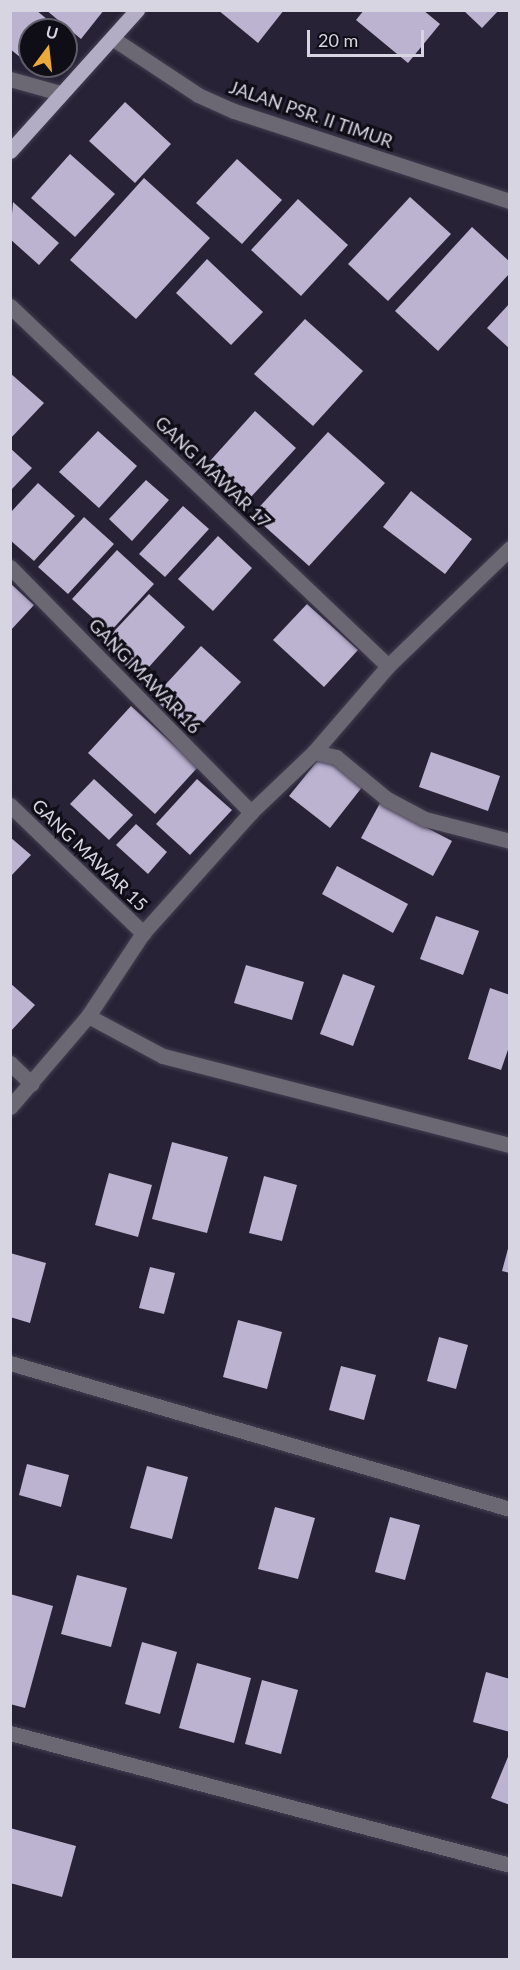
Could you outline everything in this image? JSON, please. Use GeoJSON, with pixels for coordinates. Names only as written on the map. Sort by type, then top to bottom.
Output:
{"type":"FeatureCollection","features":[{"type":"Feature","properties":{"kind":"main road"},"geometry":{"type":"LineString","coordinates":[[10,151],[137,10]]}},
{"type":"Feature","properties":{"kind":"street","name":"JALAN PSR. II TIMUR"},"geometry":{"type":"LineString","coordinates":[[112,38],[189,90],[234,111],[510,201]]}},
{"type":"Feature","properties":{"kind":"street"},"geometry":{"type":"LineString","coordinates":[[10,79],[60,93]]}},
{"type":"Feature","properties":{"kind":"street","name":"GANG MAWAR 17"},"geometry":{"type":"LineString","coordinates":[[10,306],[388,666]]}},
{"type":"Feature","properties":{"kind":"street"},"geometry":{"type":"LineString","coordinates":[[10,1107],[88,1016],[143,933],[251,812],[314,752],[388,666],[510,548]]}},
{"type":"Feature","properties":{"kind":"street","name":"GANG MAWAR 16"},"geometry":{"type":"LineString","coordinates":[[10,567],[251,812]]}},
{"type":"Feature","properties":{"kind":"street"},"geometry":{"type":"LineString","coordinates":[[314,752],[336,757],[387,799],[425,819],[510,841]]}},
{"type":"Feature","properties":{"kind":"street","name":"GANG MAWAR 15"},"geometry":{"type":"LineString","coordinates":[[10,806],[143,933]]}},
{"type":"Feature","properties":{"kind":"street"},"geometry":{"type":"LineString","coordinates":[[88,1016],[163,1056],[510,1145]]}},
{"type":"Feature","properties":{"kind":"street"},"geometry":{"type":"LineString","coordinates":[[10,1063],[32,1084]]}},
{"type":"Feature","properties":{"kind":"street"},"geometry":{"type":"LineString","coordinates":[[12,1369],[510,1509]]}},
{"type":"Feature","properties":{"kind":"street"},"geometry":{"type":"LineString","coordinates":[[10,1733],[510,1865]]}},
{"type":"Feature","properties":{"kind":"building"},"geometry":{"type":"Polygon","coordinates":[[[10,10],[36,10],[46,18],[18,18],[18,55],[10,49],[10,10]]]}},
{"type":"Feature","properties":{"kind":"building"},"geometry":{"type":"Polygon","coordinates":[[[46,10],[104,10],[81,39],[78,37],[78,18],[56,18],[46,10]]]}},
{"type":"Feature","properties":{"kind":"building"},"geometry":{"type":"Polygon","coordinates":[[[218,10],[284,10],[258,43],[218,10]]]}},
{"type":"Feature","properties":{"kind":"building"},"geometry":{"type":"Polygon","coordinates":[[[364,10],[423,10],[440,24],[408,63],[356,20],[364,10]]]}},
{"type":"Feature","properties":{"kind":"building"},"geometry":{"type":"Polygon","coordinates":[[[463,10],[499,10],[482,28],[463,10]]]}},
{"type":"Feature","properties":{"kind":"building"},"geometry":{"type":"Polygon","coordinates":[[[125,102],[171,144],[135,183],[89,141],[125,102]]]}},
{"type":"Feature","properties":{"kind":"building"},"geometry":{"type":"Polygon","coordinates":[[[70,154],[115,194],[75,237],[31,198],[70,154]]]}},
{"type":"Feature","properties":{"kind":"building"},"geometry":{"type":"Polygon","coordinates":[[[237,159],[282,200],[242,244],[196,203],[237,159]]]}},
{"type":"Feature","properties":{"kind":"building"},"geometry":{"type":"Polygon","coordinates":[[[144,178],[210,238],[136,319],[70,260],[144,178]]]}},
{"type":"Feature","properties":{"kind":"building"},"geometry":{"type":"Polygon","coordinates":[[[410,197],[451,234],[388,301],[348,264],[410,197]]]}},
{"type":"Feature","properties":{"kind":"building"},"geometry":{"type":"Polygon","coordinates":[[[298,199],[348,245],[301,296],[251,250],[298,199]]]}},
{"type":"Feature","properties":{"kind":"building"},"geometry":{"type":"Polygon","coordinates":[[[13,202],[59,243],[39,265],[10,239],[13,202]]]}},
{"type":"Feature","properties":{"kind":"building"},"geometry":{"type":"Polygon","coordinates":[[[472,227],[510,262],[510,273],[438,351],[395,311],[472,227]]]}},
{"type":"Feature","properties":{"kind":"building"},"geometry":{"type":"Polygon","coordinates":[[[207,259],[263,312],[231,345],[176,293],[207,259]]]}},
{"type":"Feature","properties":{"kind":"building"},"geometry":{"type":"Polygon","coordinates":[[[510,303],[510,349],[487,328],[510,303]]]}},
{"type":"Feature","properties":{"kind":"building"},"geometry":{"type":"Polygon","coordinates":[[[305,319],[363,371],[313,426],[254,374],[305,319]]]}},
{"type":"Feature","properties":{"kind":"building"},"geometry":{"type":"Polygon","coordinates":[[[10,373],[44,403],[10,439],[10,373]]]}},
{"type":"Feature","properties":{"kind":"building"},"geometry":{"type":"Polygon","coordinates":[[[255,411],[296,448],[250,498],[210,461],[255,411]]]}},
{"type":"Feature","properties":{"kind":"building"},"geometry":{"type":"Polygon","coordinates":[[[98,431],[137,466],[99,508],[59,472],[98,431]]]}},
{"type":"Feature","properties":{"kind":"building"},"geometry":{"type":"Polygon","coordinates":[[[328,432],[385,483],[309,566],[252,515],[328,432]]]}},
{"type":"Feature","properties":{"kind":"building"},"geometry":{"type":"Polygon","coordinates":[[[10,448],[32,468],[10,491],[10,448]]]}},
{"type":"Feature","properties":{"kind":"building"},"geometry":{"type":"Polygon","coordinates":[[[146,480],[169,500],[132,541],[109,519],[146,480]]]}},
{"type":"Feature","properties":{"kind":"building"},"geometry":{"type":"Polygon","coordinates":[[[38,483],[75,516],[34,561],[10,540],[10,513],[38,483]]]}},
{"type":"Feature","properties":{"kind":"building"},"geometry":{"type":"Polygon","coordinates":[[[411,491],[472,539],[445,574],[383,527],[411,491]]]}},
{"type":"Feature","properties":{"kind":"building"},"geometry":{"type":"Polygon","coordinates":[[[183,506],[209,529],[165,577],[139,554],[183,506]]]}},
{"type":"Feature","properties":{"kind":"building"},"geometry":{"type":"Polygon","coordinates":[[[84,517],[114,544],[68,594],[38,567],[84,517]]]}},
{"type":"Feature","properties":{"kind":"building"},"geometry":{"type":"Polygon","coordinates":[[[218,536],[252,568],[213,611],[178,579],[218,536]]]}},
{"type":"Feature","properties":{"kind":"building"},"geometry":{"type":"Polygon","coordinates":[[[117,550],[154,584],[109,633],[72,599],[117,550]]]}},
{"type":"Feature","properties":{"kind":"building"},"geometry":{"type":"Polygon","coordinates":[[[10,583],[34,605],[10,631],[10,583]]]}},
{"type":"Feature","properties":{"kind":"building"},"geometry":{"type":"Polygon","coordinates":[[[149,594],[185,627],[139,678],[102,644],[149,594]]]}},
{"type":"Feature","properties":{"kind":"building"},"geometry":{"type":"Polygon","coordinates":[[[307,604],[358,650],[324,687],[273,640],[307,604]]]}},
{"type":"Feature","properties":{"kind":"building"},"geometry":{"type":"Polygon","coordinates":[[[201,646],[241,682],[193,734],[153,698],[201,646]]]}},
{"type":"Feature","properties":{"kind":"building"},"geometry":{"type":"Polygon","coordinates":[[[131,706],[198,767],[155,814],[88,753],[131,706]]]}},
{"type":"Feature","properties":{"kind":"building"},"geometry":{"type":"Polygon","coordinates":[[[431,752],[500,776],[488,811],[419,787],[431,752]]]}},
{"type":"Feature","properties":{"kind":"building"},"geometry":{"type":"Polygon","coordinates":[[[322,755],[363,786],[330,828],[289,796],[322,755]]]}},
{"type":"Feature","properties":{"kind":"building"},"geometry":{"type":"Polygon","coordinates":[[[94,779],[133,815],[109,840],[70,804],[94,779]]]}},
{"type":"Feature","properties":{"kind":"building"},"geometry":{"type":"Polygon","coordinates":[[[197,779],[232,810],[190,855],[156,824],[197,779]]]}},
{"type":"Feature","properties":{"kind":"building"},"geometry":{"type":"Polygon","coordinates":[[[380,803],[452,841],[433,876],[361,838],[380,803]]]}},
{"type":"Feature","properties":{"kind":"building"},"geometry":{"type":"Polygon","coordinates":[[[136,824],[167,852],[148,874],[116,845],[136,824]]]}},
{"type":"Feature","properties":{"kind":"building"},"geometry":{"type":"Polygon","coordinates":[[[10,837],[31,855],[10,877],[10,837]]]}},
{"type":"Feature","properties":{"kind":"building"},"geometry":{"type":"Polygon","coordinates":[[[337,866],[408,904],[393,933],[322,894],[337,866]]]}},
{"type":"Feature","properties":{"kind":"building"},"geometry":{"type":"Polygon","coordinates":[[[436,916],[479,931],[463,975],[420,959],[436,916]]]}},
{"type":"Feature","properties":{"kind":"building"},"geometry":{"type":"Polygon","coordinates":[[[246,965],[304,982],[292,1020],[234,1003],[246,965]]]}},
{"type":"Feature","properties":{"kind":"building"},"geometry":{"type":"Polygon","coordinates":[[[343,974],[375,986],[353,1046],[320,1034],[343,974]]]}},
{"type":"Feature","properties":{"kind":"building"},"geometry":{"type":"Polygon","coordinates":[[[10,983],[35,1005],[10,1032],[10,983]]]}},
{"type":"Feature","properties":{"kind":"building"},"geometry":{"type":"Polygon","coordinates":[[[490,988],[510,995],[510,1044],[501,1070],[468,1059],[490,988]]]}},
{"type":"Feature","properties":{"kind":"building"},"geometry":{"type":"Polygon","coordinates":[[[172,1142],[228,1157],[207,1233],[152,1219],[172,1142]]]}},
{"type":"Feature","properties":{"kind":"building"},"geometry":{"type":"Polygon","coordinates":[[[109,1173],[152,1185],[138,1237],[95,1225],[109,1173]]]}},
{"type":"Feature","properties":{"kind":"building"},"geometry":{"type":"Polygon","coordinates":[[[264,1176],[297,1185],[282,1241],[249,1233],[264,1176]]]}},
{"type":"Feature","properties":{"kind":"building"},"geometry":{"type":"Polygon","coordinates":[[[510,1245],[510,1273],[502,1271],[510,1245]]]}},
{"type":"Feature","properties":{"kind":"building"},"geometry":{"type":"Polygon","coordinates":[[[10,1253],[46,1263],[30,1323],[10,1317],[10,1253]]]}},
{"type":"Feature","properties":{"kind":"building"},"geometry":{"type":"Polygon","coordinates":[[[150,1267],[175,1273],[164,1314],[139,1308],[150,1267]]]}},
{"type":"Feature","properties":{"kind":"building"},"geometry":{"type":"Polygon","coordinates":[[[238,1320],[282,1332],[267,1389],[223,1377],[238,1320]]]}},
{"type":"Feature","properties":{"kind":"building"},"geometry":{"type":"Polygon","coordinates":[[[439,1337],[468,1345],[456,1389],[427,1381],[439,1337]]]}},
{"type":"Feature","properties":{"kind":"building"},"geometry":{"type":"Polygon","coordinates":[[[341,1366],[376,1375],[364,1420],[329,1410],[341,1366]]]}},
{"type":"Feature","properties":{"kind":"building"},"geometry":{"type":"Polygon","coordinates":[[[27,1464],[69,1475],[61,1507],[19,1495],[27,1464]]]}},
{"type":"Feature","properties":{"kind":"building"},"geometry":{"type":"Polygon","coordinates":[[[147,1466],[188,1477],[172,1539],[130,1528],[147,1466]]]}},
{"type":"Feature","properties":{"kind":"building"},"geometry":{"type":"Polygon","coordinates":[[[275,1507],[315,1518],[298,1579],[258,1569],[275,1507]]]}},
{"type":"Feature","properties":{"kind":"building"},"geometry":{"type":"Polygon","coordinates":[[[390,1517],[420,1525],[405,1580],[375,1572],[390,1517]]]}},
{"type":"Feature","properties":{"kind":"building"},"geometry":{"type":"Polygon","coordinates":[[[77,1575],[127,1588],[111,1647],[61,1634],[77,1575]]]}},
{"type":"Feature","properties":{"kind":"building"},"geometry":{"type":"Polygon","coordinates":[[[10,1594],[53,1606],[25,1708],[10,1704],[10,1594]]]}},
{"type":"Feature","properties":{"kind":"building"},"geometry":{"type":"Polygon","coordinates":[[[142,1642],[177,1652],[160,1714],[125,1704],[142,1642]]]}},
{"type":"Feature","properties":{"kind":"building"},"geometry":{"type":"Polygon","coordinates":[[[197,1663],[251,1678],[234,1743],[179,1728],[197,1663]]]}},
{"type":"Feature","properties":{"kind":"building"},"geometry":{"type":"Polygon","coordinates":[[[486,1672],[510,1679],[510,1732],[473,1722],[486,1672]]]}},
{"type":"Feature","properties":{"kind":"building"},"geometry":{"type":"Polygon","coordinates":[[[262,1680],[298,1690],[281,1754],[245,1744],[262,1680]]]}},
{"type":"Feature","properties":{"kind":"building"},"geometry":{"type":"Polygon","coordinates":[[[510,1752],[510,1805],[491,1798],[510,1752]]]}},
{"type":"Feature","properties":{"kind":"building"},"geometry":{"type":"Polygon","coordinates":[[[10,1828],[76,1846],[62,1897],[10,1883],[10,1828]]]}}]}
